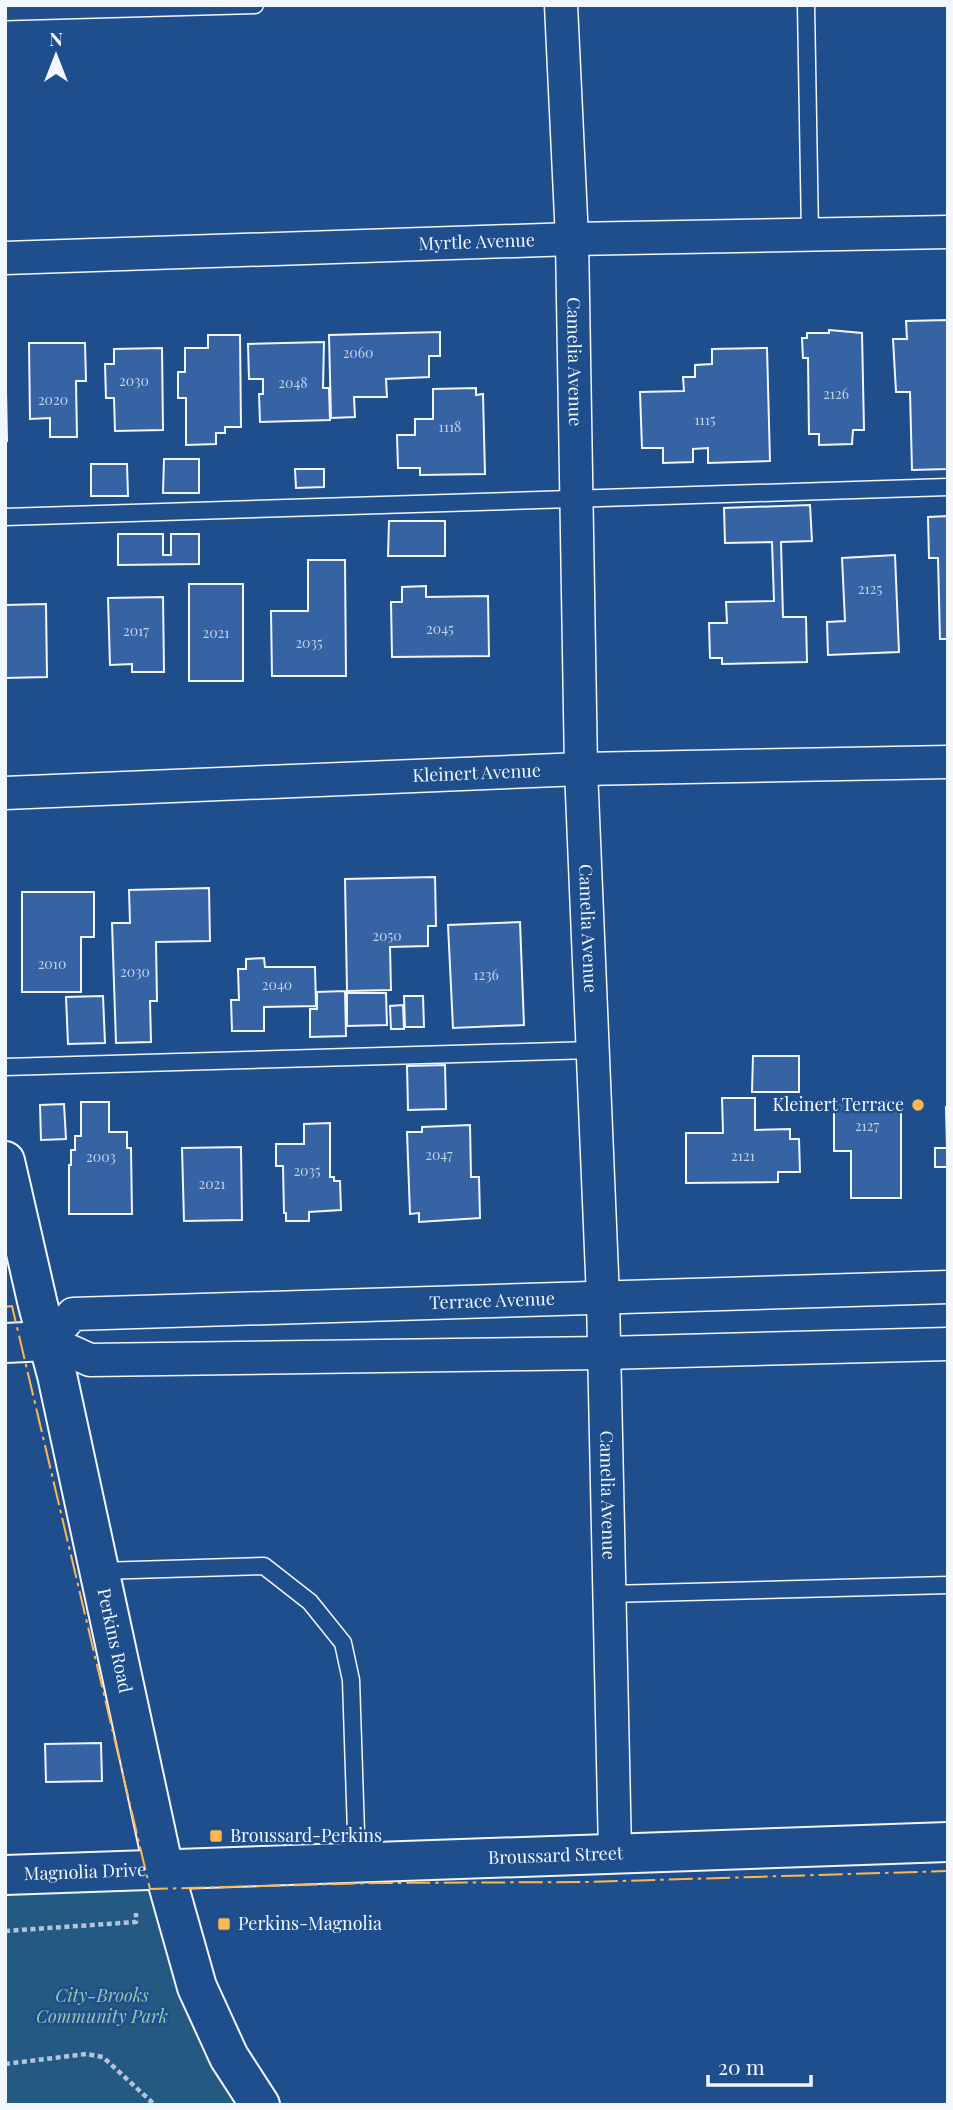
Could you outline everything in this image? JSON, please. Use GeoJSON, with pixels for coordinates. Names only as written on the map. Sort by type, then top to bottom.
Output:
{"type":"FeatureCollection","features":[{"type":"Feature","properties":{"kind":"street","name":"Camelia Avenue"},"geometry":{"type":"LineString","coordinates":[[561,5],[572,239],[581,769],[603,1298],[615,1853]]}},
{"type":"Feature","properties":{"kind":"street","name":"Myrtle Avenue"},"geometry":{"type":"LineString","coordinates":[[5,258],[572,239],[948,232]]}},
{"type":"Feature","properties":{"kind":"street","name":"Kleinert Avenue"},"geometry":{"type":"LineString","coordinates":[[5,793],[581,769],[948,762]]}},
{"type":"Feature","properties":{"kind":"street","name":"Perkins Road"},"geometry":{"type":"LineString","coordinates":[[5,1161],[100,1571],[164,1870],[197,1987],[229,2057],[260,2105]]}},
{"type":"Feature","properties":{"kind":"street","name":"Terrace Avenue"},"geometry":{"type":"LineString","coordinates":[[48,1341],[73,1314],[948,1287]]}},
{"type":"Feature","properties":{"kind":"street"},"geometry":{"type":"LineString","coordinates":[[5,1343],[48,1341],[90,1360],[604,1353],[948,1344]]}},
{"type":"Feature","properties":{"kind":"street","name":"Broussard Street"},"geometry":{"type":"LineString","coordinates":[[164,1870],[615,1853],[940,1848]]}},
{"type":"Feature","properties":{"kind":"street","name":"Magnolia Drive"},"geometry":{"type":"LineString","coordinates":[[5,1875],[164,1870]]}},
{"type":"Feature","properties":{"kind":"lane"},"geometry":{"type":"LineString","coordinates":[[5,12],[254,5]]}},
{"type":"Feature","properties":{"kind":"lane"},"geometry":{"type":"LineString","coordinates":[[808,7],[810,234]]}},
{"type":"Feature","properties":{"kind":"lane"},"geometry":{"type":"LineString","coordinates":[[5,517],[948,487]]}},
{"type":"Feature","properties":{"kind":"lane"},"geometry":{"type":"LineString","coordinates":[[5,1068],[592,1050]]}},
{"type":"Feature","properties":{"kind":"lane"},"geometry":{"type":"LineString","coordinates":[[100,1571],[264,1566],[310,1602],[343,1643],[351,1680],[357,1863]]}},
{"type":"Feature","properties":{"kind":"lane"},"geometry":{"type":"LineString","coordinates":[[609,1594],[948,1586]]}},
{"type":"Feature","properties":{"kind":"path"},"geometry":{"type":"LineString","coordinates":[[5,1931],[136,1922],[135,1901]]}},
{"type":"Feature","properties":{"kind":"path"},"geometry":{"type":"LineString","coordinates":[[5,2064],[86,2054],[103,2057],[155,2105]]}},
{"type":"Feature","properties":{"kind":"green space","name":"City-Brooks Community Park"},"geometry":{"type":"Polygon","coordinates":[[[164,1870],[260,2105],[5,2105],[5,1885],[164,1870]]]}},
{"type":"Feature","properties":{"kind":"building"},"geometry":{"type":"Polygon","coordinates":[[[948,320],[948,469],[912,470],[910,392],[896,392],[893,339],[907,339],[906,321],[948,320]]]}},
{"type":"Feature","properties":{"kind":"building"},"geometry":{"type":"Polygon","coordinates":[[[829,330],[862,333],[864,430],[853,430],[852,444],[819,445],[819,434],[809,434],[808,358],[803,358],[802,338],[807,338],[807,333],[829,333],[829,330]]]}},
{"type":"Feature","properties":{"kind":"building"},"geometry":{"type":"Polygon","coordinates":[[[440,332],[440,356],[429,356],[429,377],[386,379],[387,397],[354,397],[355,417],[331,418],[329,335],[440,332]]]}},
{"type":"Feature","properties":{"kind":"building"},"geometry":{"type":"Polygon","coordinates":[[[208,335],[240,335],[241,427],[225,427],[225,433],[216,433],[216,444],[186,445],[186,398],[178,398],[178,372],[185,372],[185,348],[208,348],[208,335]]]}},
{"type":"Feature","properties":{"kind":"building"},"geometry":{"type":"Polygon","coordinates":[[[5,341],[7,441],[5,441],[5,341]]]}},
{"type":"Feature","properties":{"kind":"building"},"geometry":{"type":"Polygon","coordinates":[[[324,342],[323,388],[329,388],[330,420],[260,422],[259,394],[263,394],[263,379],[249,379],[248,344],[324,342]]]}},
{"type":"Feature","properties":{"kind":"building"},"geometry":{"type":"Polygon","coordinates":[[[29,343],[85,343],[86,381],[76,381],[77,437],[50,437],[50,418],[30,419],[29,343]]]}},
{"type":"Feature","properties":{"kind":"building"},"geometry":{"type":"Polygon","coordinates":[[[162,348],[163,430],[115,431],[114,398],[106,398],[105,364],[114,364],[114,349],[162,348]]]}},
{"type":"Feature","properties":{"kind":"building"},"geometry":{"type":"Polygon","coordinates":[[[767,348],[770,461],[708,463],[708,448],[693,449],[693,462],[663,463],[663,448],[642,448],[640,392],[684,391],[683,377],[695,377],[695,365],[712,364],[712,349],[767,348]]]}},
{"type":"Feature","properties":{"kind":"building"},"geometry":{"type":"Polygon","coordinates":[[[476,388],[476,395],[483,394],[485,474],[420,475],[420,468],[398,468],[397,435],[415,435],[415,419],[433,419],[433,389],[476,388]]]}},
{"type":"Feature","properties":{"kind":"building"},"geometry":{"type":"Polygon","coordinates":[[[164,459],[199,459],[199,493],[163,493],[164,459]]]}},
{"type":"Feature","properties":{"kind":"building"},"geometry":{"type":"Polygon","coordinates":[[[91,464],[127,464],[128,496],[91,496],[91,464]]]}},
{"type":"Feature","properties":{"kind":"building"},"geometry":{"type":"Polygon","coordinates":[[[295,469],[324,469],[324,487],[296,488],[295,469]]]}},
{"type":"Feature","properties":{"kind":"building"},"geometry":{"type":"Polygon","coordinates":[[[810,505],[812,541],[781,542],[783,617],[806,617],[807,662],[722,664],[722,658],[710,658],[709,623],[727,623],[726,602],[774,601],[772,542],[725,543],[724,508],[810,505]]]}},
{"type":"Feature","properties":{"kind":"building"},"geometry":{"type":"Polygon","coordinates":[[[948,516],[948,639],[940,639],[938,558],[929,558],[928,517],[948,516]]]}},
{"type":"Feature","properties":{"kind":"building"},"geometry":{"type":"Polygon","coordinates":[[[389,521],[445,521],[445,556],[388,556],[389,521]]]}},
{"type":"Feature","properties":{"kind":"building"},"geometry":{"type":"Polygon","coordinates":[[[118,534],[163,534],[163,555],[171,555],[171,534],[199,534],[199,564],[118,565],[118,534]]]}},
{"type":"Feature","properties":{"kind":"building"},"geometry":{"type":"Polygon","coordinates":[[[895,555],[899,652],[828,655],[827,622],[845,621],[842,558],[895,555]]]}},
{"type":"Feature","properties":{"kind":"building"},"geometry":{"type":"Polygon","coordinates":[[[308,560],[345,560],[346,676],[272,676],[271,611],[308,611],[308,560]]]}},
{"type":"Feature","properties":{"kind":"building"},"geometry":{"type":"Polygon","coordinates":[[[189,584],[243,584],[243,681],[189,681],[189,584]]]}},
{"type":"Feature","properties":{"kind":"building"},"geometry":{"type":"Polygon","coordinates":[[[426,586],[426,597],[488,596],[489,656],[392,657],[391,602],[402,602],[402,587],[426,586]]]}},
{"type":"Feature","properties":{"kind":"building"},"geometry":{"type":"Polygon","coordinates":[[[163,597],[164,672],[132,672],[132,664],[110,665],[108,598],[163,597]]]}},
{"type":"Feature","properties":{"kind":"building"},"geometry":{"type":"Polygon","coordinates":[[[46,604],[47,677],[5,678],[5,605],[46,604]]]}},
{"type":"Feature","properties":{"kind":"building"},"geometry":{"type":"Polygon","coordinates":[[[435,877],[436,926],[428,926],[428,946],[390,947],[391,990],[347,991],[345,879],[435,877]]]}},
{"type":"Feature","properties":{"kind":"building"},"geometry":{"type":"Polygon","coordinates":[[[209,888],[210,941],[156,942],[157,1001],[150,1001],[151,1042],[116,1043],[112,923],[130,923],[129,890],[209,888]]]}},
{"type":"Feature","properties":{"kind":"building"},"geometry":{"type":"Polygon","coordinates":[[[22,892],[94,892],[94,937],[81,937],[81,992],[22,992],[22,892]]]}},
{"type":"Feature","properties":{"kind":"building"},"geometry":{"type":"Polygon","coordinates":[[[520,922],[524,1025],[453,1028],[448,925],[520,922]]]}},
{"type":"Feature","properties":{"kind":"building"},"geometry":{"type":"Polygon","coordinates":[[[264,958],[265,967],[315,967],[316,1006],[264,1007],[264,1031],[232,1031],[231,1000],[239,1000],[238,969],[246,969],[246,959],[264,958]]]}},
{"type":"Feature","properties":{"kind":"building"},"geometry":{"type":"Polygon","coordinates":[[[345,991],[346,1036],[310,1037],[310,1009],[317,1009],[317,992],[345,991]]]}},
{"type":"Feature","properties":{"kind":"building"},"geometry":{"type":"Polygon","coordinates":[[[347,993],[386,993],[387,1025],[347,1026],[347,993]]]}},
{"type":"Feature","properties":{"kind":"building"},"geometry":{"type":"Polygon","coordinates":[[[103,996],[105,1043],[68,1044],[66,997],[103,996]]]}},
{"type":"Feature","properties":{"kind":"building"},"geometry":{"type":"Polygon","coordinates":[[[404,996],[423,996],[424,1027],[405,1027],[404,996]]]}},
{"type":"Feature","properties":{"kind":"building"},"geometry":{"type":"Polygon","coordinates":[[[403,1005],[404,1029],[391,1029],[390,1006],[403,1005]]]}},
{"type":"Feature","properties":{"kind":"building"},"geometry":{"type":"Polygon","coordinates":[[[753,1056],[799,1056],[799,1092],[752,1092],[753,1056]]]}},
{"type":"Feature","properties":{"kind":"building"},"geometry":{"type":"Polygon","coordinates":[[[445,1065],[446,1109],[408,1110],[407,1066],[445,1065]]]}},
{"type":"Feature","properties":{"kind":"building"},"geometry":{"type":"Polygon","coordinates":[[[722,1098],[755,1098],[755,1130],[790,1129],[790,1139],[799,1139],[800,1172],[778,1172],[778,1182],[686,1183],[686,1133],[723,1133],[722,1098]]]}},
{"type":"Feature","properties":{"kind":"building"},"geometry":{"type":"Polygon","coordinates":[[[834,1101],[901,1101],[901,1198],[851,1198],[851,1151],[834,1151],[834,1101]]]}},
{"type":"Feature","properties":{"kind":"building"},"geometry":{"type":"Polygon","coordinates":[[[81,1102],[109,1102],[109,1132],[127,1132],[127,1148],[131,1148],[132,1214],[69,1214],[69,1165],[71,1150],[75,1150],[75,1136],[81,1136],[81,1102]]]}},
{"type":"Feature","properties":{"kind":"building"},"geometry":{"type":"Polygon","coordinates":[[[64,1104],[66,1139],[41,1140],[40,1105],[64,1104]]]}},
{"type":"Feature","properties":{"kind":"building"},"geometry":{"type":"Polygon","coordinates":[[[948,1107],[948,1202],[947,1167],[935,1167],[935,1148],[947,1148],[948,1107]]]}},
{"type":"Feature","properties":{"kind":"building"},"geometry":{"type":"Polygon","coordinates":[[[330,1123],[330,1177],[334,1177],[334,1181],[340,1181],[341,1210],[309,1212],[309,1221],[286,1221],[283,1166],[276,1166],[276,1144],[304,1144],[304,1124],[330,1123]]]}},
{"type":"Feature","properties":{"kind":"building"},"geometry":{"type":"Polygon","coordinates":[[[470,1125],[471,1177],[479,1177],[480,1218],[419,1222],[419,1213],[410,1214],[407,1132],[422,1132],[422,1127],[470,1125]]]}},
{"type":"Feature","properties":{"kind":"building"},"geometry":{"type":"Polygon","coordinates":[[[241,1147],[242,1220],[184,1221],[182,1148],[241,1147]]]}},
{"type":"Feature","properties":{"kind":"building"},"geometry":{"type":"Polygon","coordinates":[[[101,1743],[102,1781],[46,1782],[45,1744],[101,1743]]]}},
{"type":"Feature","properties":{"kind":"power"},"geometry":{"type":"LineString","coordinates":[[5,1307],[12,1306],[150,1889],[378,1883],[589,1882],[948,1871]]}},
{"type":"Feature","properties":{"kind":"place","name":"Kleinert Terrace"},"geometry":{"type":"Point","coordinates":[918,1105]}},
{"type":"Feature","properties":{"kind":"place","name":"Broussard-Perkins"},"geometry":{"type":"Point","coordinates":[216,1836]}},
{"type":"Feature","properties":{"kind":"place","name":"Perkins-Magnolia"},"geometry":{"type":"Point","coordinates":[224,1924]}}]}
